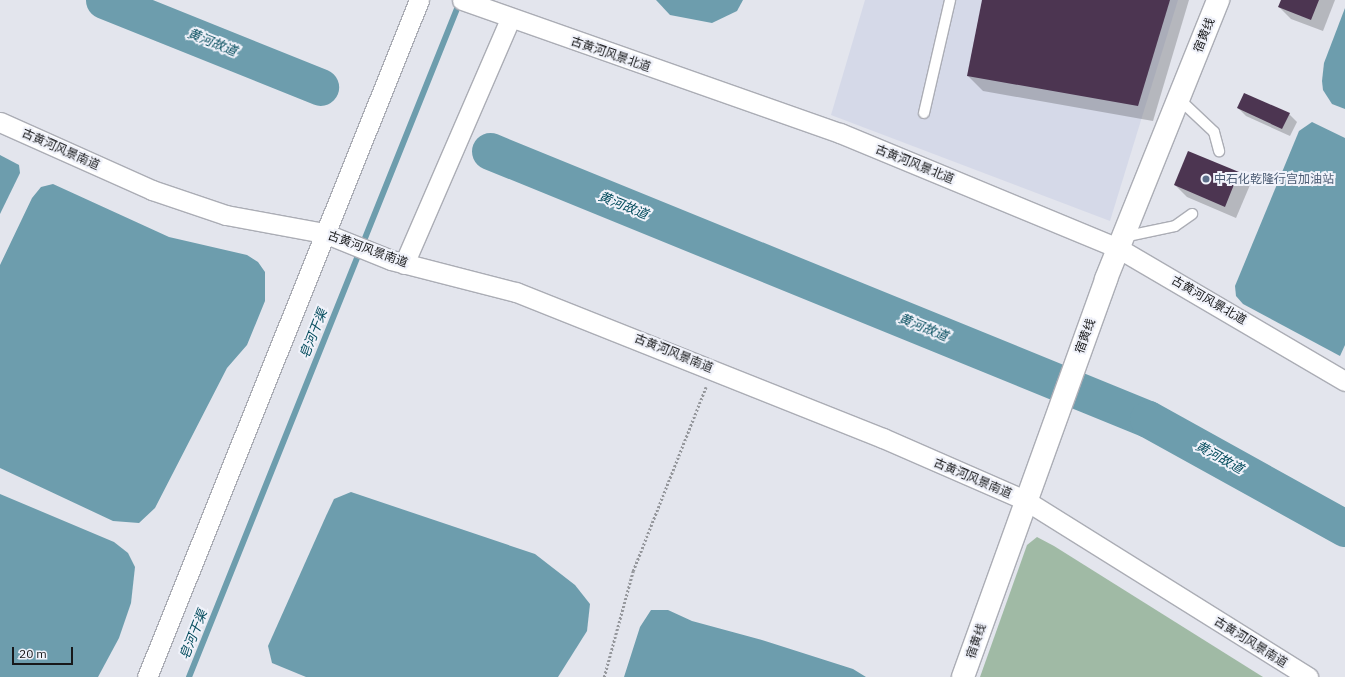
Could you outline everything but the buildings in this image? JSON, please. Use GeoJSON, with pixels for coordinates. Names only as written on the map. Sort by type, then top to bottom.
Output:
{"type":"FeatureCollection","features":[{"type":"Feature","properties":{"kind":"main road","name":"宿黄线"},"geometry":{"type":"LineString","coordinates":[[963,677],[1026,498],[1106,279],[1218,0]]}},
{"type":"Feature","properties":{"kind":"street"},"geometry":{"type":"LineString","coordinates":[[147,677],[324,233],[420,0]]}},
{"type":"Feature","properties":{"kind":"street","name":"古黄河风景北道"},"geometry":{"type":"LineString","coordinates":[[462,0],[503,16],[840,133],[1120,243],[1345,381]]}},
{"type":"Feature","properties":{"kind":"street"},"geometry":{"type":"LineString","coordinates":[[404,264],[503,16]]}},
{"type":"Feature","properties":{"kind":"street","name":"古黄河风景南道"},"geometry":{"type":"LineString","coordinates":[[0,122],[167,195],[226,215],[324,233],[369,252],[404,264],[516,292],[713,368],[1026,498],[1308,677]]}},
{"type":"Feature","properties":{"kind":"lane"},"geometry":{"type":"LineString","coordinates":[[924,113],[950,0]]}},
{"type":"Feature","properties":{"kind":"lane"},"geometry":{"type":"LineString","coordinates":[[1178,99],[1214,132],[1219,151]]}},
{"type":"Feature","properties":{"kind":"lane"},"geometry":{"type":"LineString","coordinates":[[1120,243],[1175,226],[1192,214]]}},
{"type":"Feature","properties":{"kind":"path"},"geometry":{"type":"LineString","coordinates":[[604,677],[632,571],[713,368]]}},
{"type":"Feature","properties":{"kind":"shaded area"},"geometry":{"type":"Polygon","coordinates":[[[865,0],[1178,0],[1110,221],[831,115],[865,0]]]}},
{"type":"Feature","properties":{"kind":"green space"},"geometry":{"type":"Polygon","coordinates":[[[1037,537],[1054,546],[1263,677],[980,677],[1027,545],[1037,537]]]}},
{"type":"Feature","properties":{"kind":"water"},"geometry":{"type":"Polygon","coordinates":[[[656,0],[743,0],[737,11],[712,23],[670,15],[656,0]]]}},
{"type":"Feature","properties":{"kind":"water"},"geometry":{"type":"Polygon","coordinates":[[[1345,8],[1345,109],[1332,104],[1323,90],[1322,81],[1324,63],[1345,8]]]}},
{"type":"Feature","properties":{"kind":"water"},"geometry":{"type":"Polygon","coordinates":[[[1312,122],[1345,138],[1345,345],[1340,356],[1243,304],[1236,296],[1235,286],[1299,131],[1312,122]]]}},
{"type":"Feature","properties":{"kind":"water"},"geometry":{"type":"Polygon","coordinates":[[[0,155],[19,165],[20,173],[0,214],[0,155]]]}},
{"type":"Feature","properties":{"kind":"water"},"geometry":{"type":"Polygon","coordinates":[[[53,184],[169,237],[247,255],[258,262],[265,272],[265,301],[247,345],[227,368],[155,508],[139,523],[113,521],[0,468],[0,265],[32,198],[41,187],[53,184]]]}},
{"type":"Feature","properties":{"kind":"water"},"geometry":{"type":"Polygon","coordinates":[[[351,492],[535,554],[575,585],[590,604],[587,631],[558,677],[306,677],[272,663],[268,646],[326,516],[334,499],[351,492]]]}},
{"type":"Feature","properties":{"kind":"water"},"geometry":{"type":"Polygon","coordinates":[[[0,494],[114,542],[128,553],[135,567],[131,603],[119,638],[98,677],[0,677],[0,494]]]}},
{"type":"Feature","properties":{"kind":"water"},"geometry":{"type":"Polygon","coordinates":[[[651,610],[668,610],[692,621],[762,640],[853,669],[866,677],[624,677],[640,627],[651,610]]]}},
{"type":"Feature","properties":{"kind":"waterway","name":"黄河故道"},"geometry":{"type":"LineString","coordinates":[[104,0],[320,87]]}},
{"type":"Feature","properties":{"kind":"waterway","name":"皂河干渠"},"geometry":{"type":"LineString","coordinates":[[189,677],[460,1]]}},
{"type":"Feature","properties":{"kind":"waterway","name":"黄河故道"},"geometry":{"type":"LineString","coordinates":[[490,151],[1148,419],[1345,528]]}},
{"type":"Feature","properties":{"kind":"place","name":"中石化乾隆行宫加油站"},"geometry":{"type":"Point","coordinates":[1206,179]}}]}
